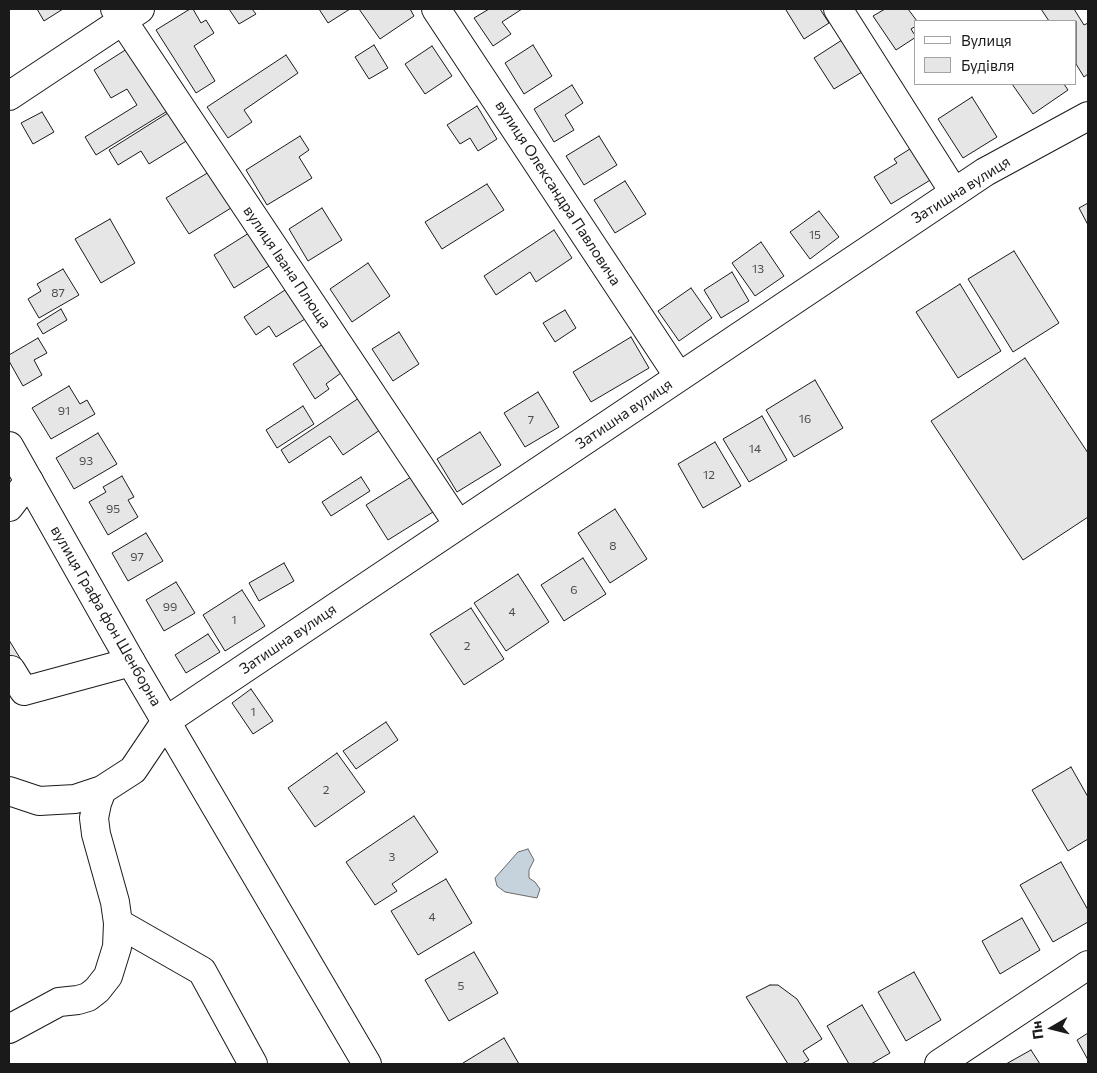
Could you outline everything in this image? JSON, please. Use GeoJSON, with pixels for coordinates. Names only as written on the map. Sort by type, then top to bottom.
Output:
{"type":"FeatureCollection","features":[{"type":"Feature","properties":{"kind":"main road","name":"вулиця Олександра Павловича"},"geometry":{"type":"LineString","coordinates":[[436,9],[679,377]]}},
{"type":"Feature","properties":{"kind":"main road"},"geometry":{"type":"LineString","coordinates":[[838,9],[954,192]]}},
{"type":"Feature","properties":{"kind":"main road"},"geometry":{"type":"LineString","coordinates":[[9,96],[126,13]]}},
{"type":"Feature","properties":{"kind":"main road","name":"вулиця Івана Плюща"},"geometry":{"type":"LineString","coordinates":[[126,13],[458,524]]}},
{"type":"Feature","properties":{"kind":"main road","name":"Затишна вулиця"},"geometry":{"type":"LineString","coordinates":[[166,720],[984,172],[1088,116]]}},
{"type":"Feature","properties":{"kind":"main road","name":"вулиця Графа фон Шенборна"},"geometry":{"type":"LineString","coordinates":[[9,446],[131,662],[166,720],[133,770],[102,790],[75,799],[39,801],[9,791]]}},
{"type":"Feature","properties":{"kind":"main road"},"geometry":{"type":"LineString","coordinates":[[9,507],[29,480]]}},
{"type":"Feature","properties":{"kind":"main road"},"geometry":{"type":"LineString","coordinates":[[11,670],[24,691],[131,662]]}},
{"type":"Feature","properties":{"kind":"main road"},"geometry":{"type":"LineString","coordinates":[[166,720],[367,1064]]}},
{"type":"Feature","properties":{"kind":"main road"},"geometry":{"type":"LineString","coordinates":[[9,1029],[49,1006],[59,1002],[83,998],[96,990],[108,976],[117,947],[118,923],[115,902],[94,818],[102,790]]}},
{"type":"Feature","properties":{"kind":"main road"},"geometry":{"type":"LineString","coordinates":[[118,923],[202,971],[253,1064]]}},
{"type":"Feature","properties":{"kind":"main road"},"geometry":{"type":"LineString","coordinates":[[939,1064],[1088,965]]}},
{"type":"Feature","properties":{"kind":"shaded area"},"geometry":{"type":"Polygon","coordinates":[[[528,849],[534,860],[529,870],[529,878],[540,889],[537,898],[505,892],[497,886],[495,878],[518,852],[528,849]]]}},
{"type":"Feature","properties":{"kind":"building"},"geometry":{"type":"Polygon","coordinates":[[[37,9],[63,9],[44,21],[37,9]]]}},
{"type":"Feature","properties":{"kind":"building"},"geometry":{"type":"Polygon","coordinates":[[[193,9],[201,23],[206,20],[214,33],[194,46],[215,81],[196,93],[156,30],[193,9]]]}},
{"type":"Feature","properties":{"kind":"building"},"geometry":{"type":"Polygon","coordinates":[[[229,9],[252,9],[256,14],[239,24],[229,9]]]}},
{"type":"Feature","properties":{"kind":"building"},"geometry":{"type":"Polygon","coordinates":[[[319,9],[350,9],[328,23],[319,9]]]}},
{"type":"Feature","properties":{"kind":"building"},"geometry":{"type":"Polygon","coordinates":[[[359,9],[410,9],[414,16],[380,39],[359,9]]]}},
{"type":"Feature","properties":{"kind":"building"},"geometry":{"type":"Polygon","coordinates":[[[489,9],[522,9],[502,22],[511,34],[493,46],[474,18],[489,9]]]}},
{"type":"Feature","properties":{"kind":"building"},"geometry":{"type":"Polygon","coordinates":[[[787,9],[820,9],[829,23],[804,39],[787,9]]]}},
{"type":"Feature","properties":{"kind":"building"},"geometry":{"type":"Polygon","coordinates":[[[885,9],[908,9],[916,20],[914,20],[914,27],[911,29],[914,38],[896,50],[873,16],[885,9]]]}},
{"type":"Feature","properties":{"kind":"building"},"geometry":{"type":"Polygon","coordinates":[[[1041,9],[1074,9],[1084,25],[1088,23],[1088,74],[1084,77],[1077,66],[1077,20],[1048,20],[1041,9]]]}},
{"type":"Feature","properties":{"kind":"building"},"geometry":{"type":"Polygon","coordinates":[[[842,40],[862,72],[834,89],[814,58],[842,40]]]}},
{"type":"Feature","properties":{"kind":"building"},"geometry":{"type":"Polygon","coordinates":[[[374,45],[388,68],[369,79],[355,57],[374,45]]]}},
{"type":"Feature","properties":{"kind":"building"},"geometry":{"type":"Polygon","coordinates":[[[533,45],[552,76],[524,94],[505,63],[533,45]]]}},
{"type":"Feature","properties":{"kind":"building"},"geometry":{"type":"Polygon","coordinates":[[[432,46],[452,76],[425,94],[405,64],[432,46]]]}},
{"type":"Feature","properties":{"kind":"building"},"geometry":{"type":"Polygon","coordinates":[[[130,47],[169,110],[96,155],[85,137],[137,105],[127,89],[111,98],[94,70],[130,47]]]}},
{"type":"Feature","properties":{"kind":"building"},"geometry":{"type":"Polygon","coordinates":[[[286,55],[298,73],[244,110],[252,122],[228,138],[207,107],[286,55]]]}},
{"type":"Feature","properties":{"kind":"building"},"geometry":{"type":"Polygon","coordinates":[[[572,85],[583,103],[565,115],[574,130],[554,142],[534,109],[572,85]]]}},
{"type":"Feature","properties":{"kind":"building"},"geometry":{"type":"Polygon","coordinates":[[[1013,85],[1065,85],[1068,90],[1033,114],[1013,85]]]}},
{"type":"Feature","properties":{"kind":"building"},"geometry":{"type":"Polygon","coordinates":[[[972,97],[997,137],[963,158],[938,119],[972,97]]]}},
{"type":"Feature","properties":{"kind":"building"},"geometry":{"type":"Polygon","coordinates":[[[477,106],[497,139],[478,151],[470,138],[460,144],[447,125],[477,106]]]}},
{"type":"Feature","properties":{"kind":"building"},"geometry":{"type":"Polygon","coordinates":[[[171,111],[188,140],[149,164],[141,151],[118,165],[109,150],[171,111]]]}},
{"type":"Feature","properties":{"kind":"building"},"geometry":{"type":"Polygon","coordinates":[[[42,112],[54,132],[33,144],[21,123],[42,112]]]}},
{"type":"Feature","properties":{"kind":"building"},"geometry":{"type":"Polygon","coordinates":[[[300,136],[309,150],[299,157],[312,178],[267,205],[246,170],[300,136]]]}},
{"type":"Feature","properties":{"kind":"building"},"geometry":{"type":"Polygon","coordinates":[[[599,136],[617,165],[584,185],[566,156],[599,136]]]}},
{"type":"Feature","properties":{"kind":"building"},"geometry":{"type":"Polygon","coordinates":[[[913,147],[932,179],[891,204],[874,177],[897,163],[894,159],[913,147]]]}},
{"type":"Feature","properties":{"kind":"building"},"geometry":{"type":"Polygon","coordinates":[[[209,172],[231,208],[189,234],[166,198],[209,172]]]}},
{"type":"Feature","properties":{"kind":"building"},"geometry":{"type":"Polygon","coordinates":[[[625,181],[646,214],[615,233],[594,200],[625,181]]]}},
{"type":"Feature","properties":{"kind":"building"},"geometry":{"type":"Polygon","coordinates":[[[487,184],[504,210],[442,249],[425,222],[487,184]]]}},
{"type":"Feature","properties":{"kind":"building"},"geometry":{"type":"Polygon","coordinates":[[[1088,203],[1088,225],[1079,208],[1088,203]]]}},
{"type":"Feature","properties":{"kind":"building"},"geometry":{"type":"Polygon","coordinates":[[[322,208],[342,240],[308,261],[289,229],[322,208]]]}},
{"type":"Feature","properties":{"kind":"building"},"geometry":{"type":"Polygon","coordinates":[[[819,211],[839,237],[810,259],[790,232],[819,211]]]}},
{"type":"Feature","properties":{"kind":"building"},"geometry":{"type":"Polygon","coordinates":[[[110,219],[135,263],[101,283],[75,239],[110,219]]]}},
{"type":"Feature","properties":{"kind":"building"},"geometry":{"type":"Polygon","coordinates":[[[554,230],[572,258],[536,282],[530,272],[496,295],[484,276],[554,230]]]}},
{"type":"Feature","properties":{"kind":"building"},"geometry":{"type":"Polygon","coordinates":[[[249,233],[269,266],[234,288],[214,255],[249,233]]]}},
{"type":"Feature","properties":{"kind":"building"},"geometry":{"type":"Polygon","coordinates":[[[761,242],[784,276],[755,296],[732,263],[761,242]]]}},
{"type":"Feature","properties":{"kind":"building"},"geometry":{"type":"Polygon","coordinates":[[[1014,251],[1059,323],[1013,352],[968,279],[1014,251]]]}},
{"type":"Feature","properties":{"kind":"building"},"geometry":{"type":"Polygon","coordinates":[[[368,263],[390,296],[352,322],[330,289],[368,263]]]}},
{"type":"Feature","properties":{"kind":"building"},"geometry":{"type":"Polygon","coordinates":[[[63,269],[79,295],[39,318],[28,299],[41,291],[37,284],[63,269]]]}},
{"type":"Feature","properties":{"kind":"building"},"geometry":{"type":"Polygon","coordinates":[[[732,272],[749,301],[721,318],[704,290],[732,272]]]}},
{"type":"Feature","properties":{"kind":"building"},"geometry":{"type":"Polygon","coordinates":[[[960,284],[1001,351],[958,378],[916,312],[960,284]]]}},
{"type":"Feature","properties":{"kind":"building"},"geometry":{"type":"Polygon","coordinates":[[[691,288],[712,318],[679,341],[658,311],[691,288]]]}},
{"type":"Feature","properties":{"kind":"building"},"geometry":{"type":"Polygon","coordinates":[[[285,290],[305,319],[276,337],[269,326],[256,335],[244,317],[285,290]]]}},
{"type":"Feature","properties":{"kind":"building"},"geometry":{"type":"Polygon","coordinates":[[[61,309],[67,320],[43,334],[37,324],[61,309]]]}},
{"type":"Feature","properties":{"kind":"building"},"geometry":{"type":"Polygon","coordinates":[[[565,310],[576,328],[555,342],[543,323],[565,310]]]}},
{"type":"Feature","properties":{"kind":"building"},"geometry":{"type":"Polygon","coordinates":[[[399,332],[419,364],[393,381],[372,349],[399,332]]]}},
{"type":"Feature","properties":{"kind":"building"},"geometry":{"type":"Polygon","coordinates":[[[631,337],[649,368],[591,402],[573,372],[631,337]]]}},
{"type":"Feature","properties":{"kind":"building"},"geometry":{"type":"Polygon","coordinates":[[[38,338],[47,353],[34,360],[42,375],[23,386],[9,361],[9,355],[38,338]]]}},
{"type":"Feature","properties":{"kind":"building"},"geometry":{"type":"Polygon","coordinates":[[[323,344],[341,373],[326,384],[329,389],[315,399],[293,364],[323,344]]]}},
{"type":"Feature","properties":{"kind":"building"},"geometry":{"type":"Polygon","coordinates":[[[1025,358],[1088,453],[1088,517],[1023,560],[931,421],[1025,358]]]}},
{"type":"Feature","properties":{"kind":"building"},"geometry":{"type":"Polygon","coordinates":[[[815,380],[843,428],[794,457],[766,410],[815,380]]]}},
{"type":"Feature","properties":{"kind":"building"},"geometry":{"type":"Polygon","coordinates":[[[69,386],[80,404],[87,400],[95,414],[51,439],[32,408],[69,386]]]}},
{"type":"Feature","properties":{"kind":"building"},"geometry":{"type":"Polygon","coordinates":[[[538,392],[559,427],[525,447],[504,413],[538,392]]]}},
{"type":"Feature","properties":{"kind":"building"},"geometry":{"type":"Polygon","coordinates":[[[359,398],[380,430],[343,455],[330,436],[289,463],[281,450],[359,398]]]}},
{"type":"Feature","properties":{"kind":"building"},"geometry":{"type":"Polygon","coordinates":[[[303,406],[314,424],[277,448],[266,430],[303,406]]]}},
{"type":"Feature","properties":{"kind":"building"},"geometry":{"type":"Polygon","coordinates":[[[762,416],[787,460],[749,482],[723,439],[762,416]]]}},
{"type":"Feature","properties":{"kind":"building"},"geometry":{"type":"Polygon","coordinates":[[[480,432],[501,465],[457,492],[437,459],[480,432]]]}},
{"type":"Feature","properties":{"kind":"building"},"geometry":{"type":"Polygon","coordinates":[[[98,433],[117,464],[74,489],[56,458],[98,433]]]}},
{"type":"Feature","properties":{"kind":"building"},"geometry":{"type":"Polygon","coordinates":[[[715,442],[741,486],[703,508],[678,464],[715,442]]]}},
{"type":"Feature","properties":{"kind":"building"},"geometry":{"type":"Polygon","coordinates":[[[122,476],[134,497],[128,500],[138,517],[108,535],[89,502],[106,492],[103,487],[122,476]]]}},
{"type":"Feature","properties":{"kind":"building"},"geometry":{"type":"Polygon","coordinates":[[[361,477],[370,491],[331,516],[322,502],[361,477]]]}},
{"type":"Feature","properties":{"kind":"building"},"geometry":{"type":"Polygon","coordinates":[[[411,477],[433,512],[388,540],[366,505],[411,477]]]}},
{"type":"Feature","properties":{"kind":"building"},"geometry":{"type":"Polygon","coordinates":[[[615,509],[647,559],[610,583],[578,533],[615,509]]]}},
{"type":"Feature","properties":{"kind":"building"},"geometry":{"type":"Polygon","coordinates":[[[146,533],[163,561],[128,581],[112,553],[146,533]]]}},
{"type":"Feature","properties":{"kind":"building"},"geometry":{"type":"Polygon","coordinates":[[[583,558],[606,594],[564,621],[541,585],[583,558]]]}},
{"type":"Feature","properties":{"kind":"building"},"geometry":{"type":"Polygon","coordinates":[[[284,563],[294,581],[259,601],[249,583],[284,563]]]}},
{"type":"Feature","properties":{"kind":"building"},"geometry":{"type":"Polygon","coordinates":[[[518,574],[549,622],[506,651],[474,603],[518,574]]]}},
{"type":"Feature","properties":{"kind":"building"},"geometry":{"type":"Polygon","coordinates":[[[176,582],[195,613],[164,631],[146,600],[176,582]]]}},
{"type":"Feature","properties":{"kind":"building"},"geometry":{"type":"Polygon","coordinates":[[[242,590],[265,626],[225,651],[203,615],[242,590]]]}},
{"type":"Feature","properties":{"kind":"building"},"geometry":{"type":"Polygon","coordinates":[[[471,608],[504,659],[464,685],[430,634],[471,608]]]}},
{"type":"Feature","properties":{"kind":"building"},"geometry":{"type":"Polygon","coordinates":[[[208,634],[220,652],[186,673],[175,655],[208,634]]]}},
{"type":"Feature","properties":{"kind":"building"},"geometry":{"type":"Polygon","coordinates":[[[9,640],[23,663],[9,671],[9,640]]]}},
{"type":"Feature","properties":{"kind":"building"},"geometry":{"type":"Polygon","coordinates":[[[251,689],[273,721],[253,734],[232,703],[251,689]]]}},
{"type":"Feature","properties":{"kind":"building"},"geometry":{"type":"Polygon","coordinates":[[[386,722],[398,740],[356,769],[343,751],[386,722]]]}},
{"type":"Feature","properties":{"kind":"building"},"geometry":{"type":"Polygon","coordinates":[[[337,753],[365,792],[315,827],[288,788],[337,753]]]}},
{"type":"Feature","properties":{"kind":"building"},"geometry":{"type":"Polygon","coordinates":[[[1071,767],[1088,797],[1088,839],[1068,851],[1032,790],[1071,767]]]}},
{"type":"Feature","properties":{"kind":"building"},"geometry":{"type":"Polygon","coordinates":[[[414,816],[438,852],[392,884],[397,891],[375,905],[346,862],[414,816]]]}},
{"type":"Feature","properties":{"kind":"building"},"geometry":{"type":"Polygon","coordinates":[[[1061,862],[1088,910],[1088,922],[1053,942],[1020,885],[1061,862]]]}},
{"type":"Feature","properties":{"kind":"building"},"geometry":{"type":"Polygon","coordinates":[[[446,879],[472,923],[418,955],[391,911],[446,879]]]}},
{"type":"Feature","properties":{"kind":"building"},"geometry":{"type":"Polygon","coordinates":[[[1022,918],[1040,950],[1000,974],[982,941],[1022,918]]]}},
{"type":"Feature","properties":{"kind":"building"},"geometry":{"type":"Polygon","coordinates":[[[474,952],[498,993],[449,1021],[425,980],[474,952]]]}},
{"type":"Feature","properties":{"kind":"building"},"geometry":{"type":"Polygon","coordinates":[[[914,972],[941,1020],[906,1041],[878,992],[914,972]]]}},
{"type":"Feature","properties":{"kind":"building"},"geometry":{"type":"Polygon","coordinates":[[[770,985],[778,985],[797,999],[822,1039],[803,1051],[809,1060],[802,1064],[788,1064],[746,997],[770,985]]]}},
{"type":"Feature","properties":{"kind":"building"},"geometry":{"type":"Polygon","coordinates":[[[862,1005],[890,1053],[871,1064],[849,1064],[827,1026],[862,1005]]]}},
{"type":"Feature","properties":{"kind":"building"},"geometry":{"type":"Polygon","coordinates":[[[1088,1033],[1088,1060],[1077,1040],[1088,1033]]]}},
{"type":"Feature","properties":{"kind":"building"},"geometry":{"type":"Polygon","coordinates":[[[504,1038],[519,1064],[463,1063],[504,1038]]]}},
{"type":"Feature","properties":{"kind":"building"},"geometry":{"type":"Polygon","coordinates":[[[1031,1050],[1040,1064],[1006,1064],[1031,1050]]]}}]}
